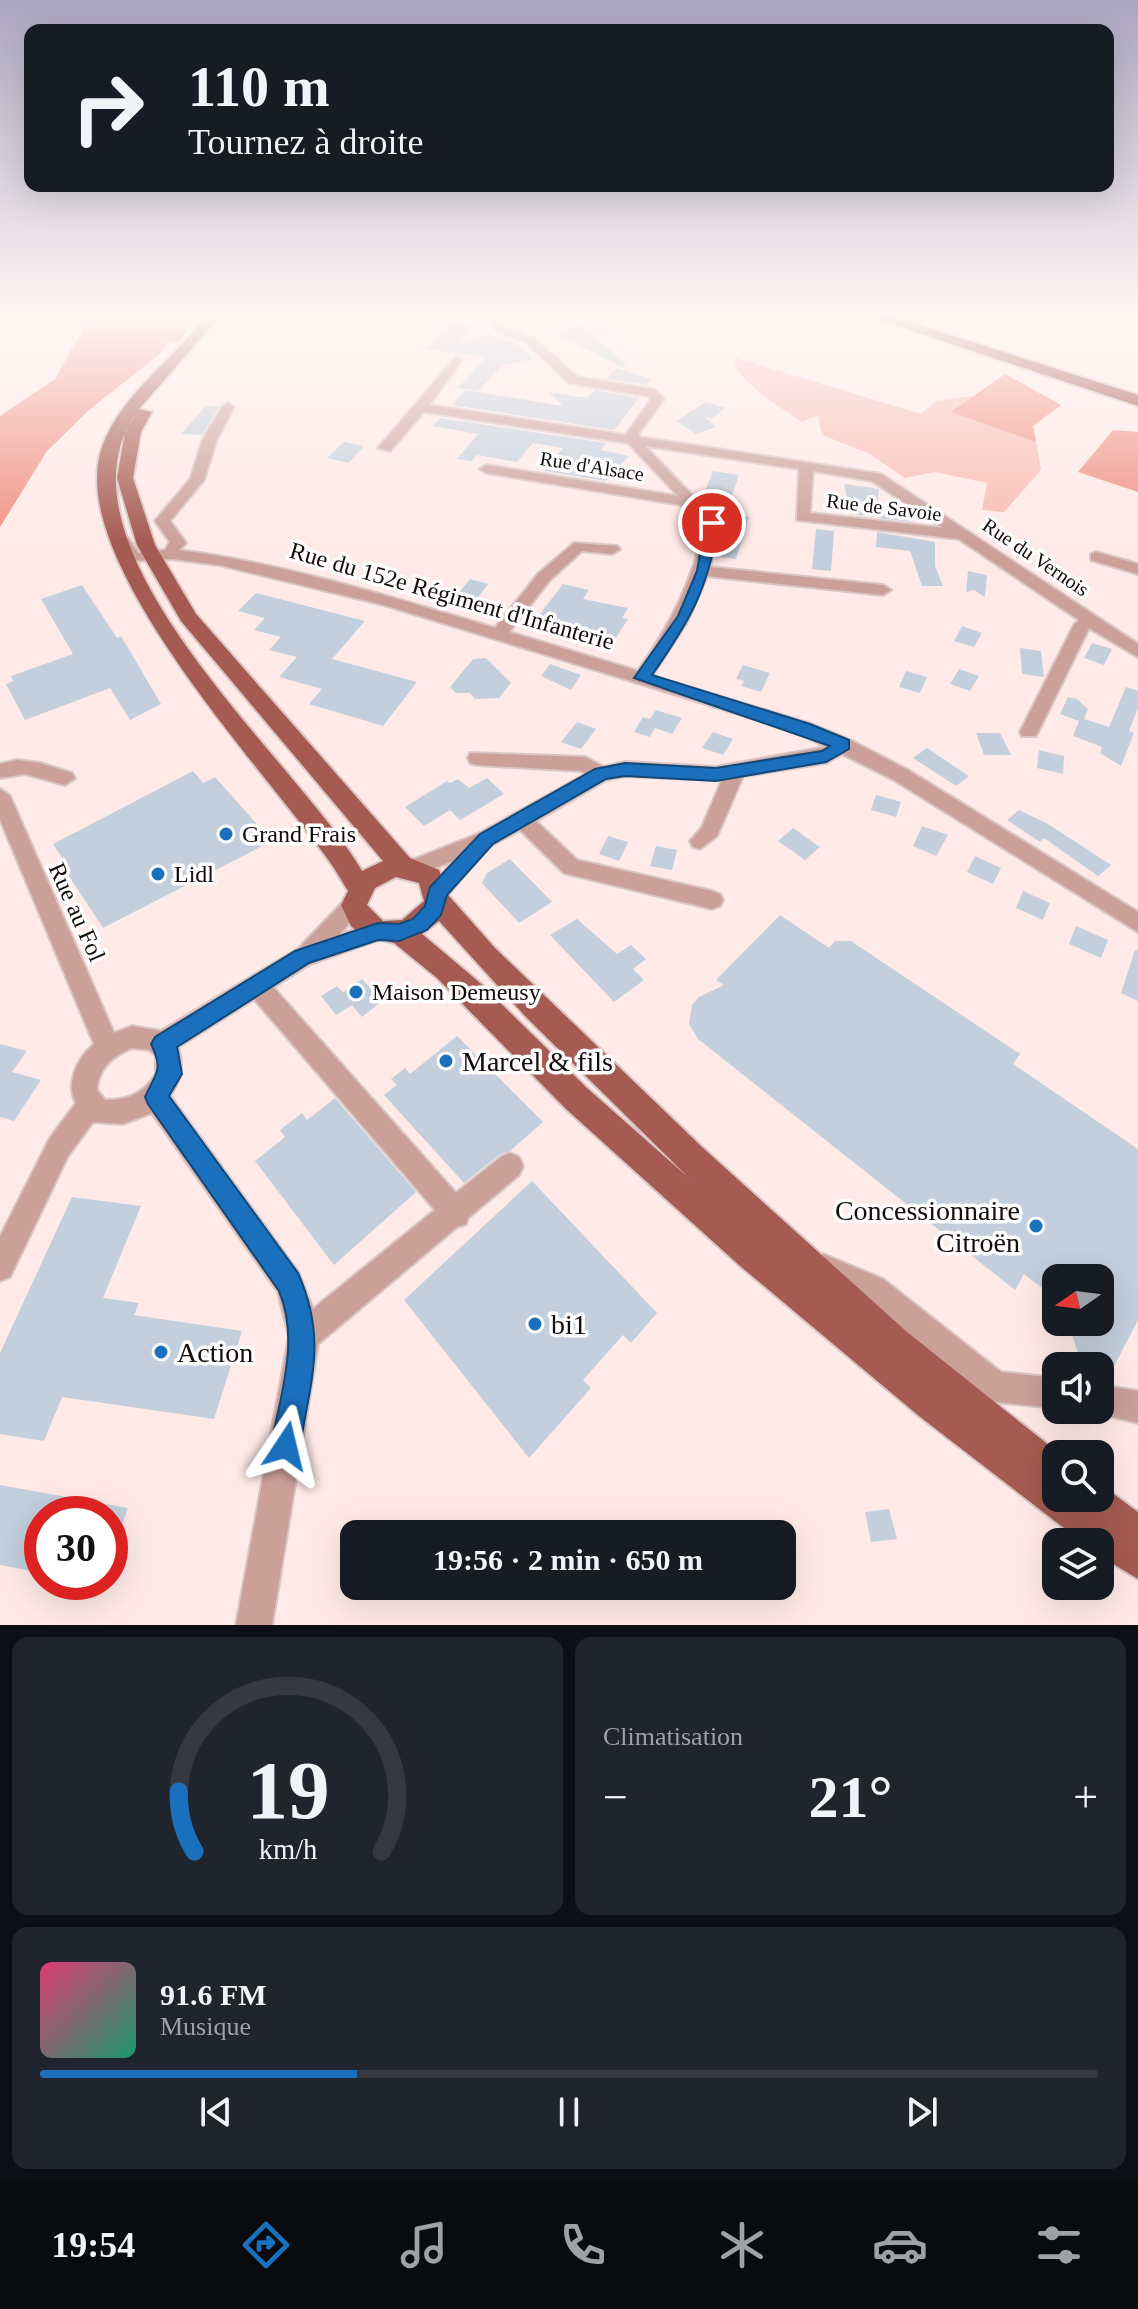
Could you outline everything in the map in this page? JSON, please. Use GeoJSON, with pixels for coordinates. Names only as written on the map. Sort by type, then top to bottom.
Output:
{"type":"FeatureCollection","features":[{"type":"Feature","properties":{"kind":"main road"},"geometry":{"type":"LineString","coordinates":[[148,391],[129,412],[113,439],[104,478],[126,563],[163,625],[248,741],[346,862],[361,921],[428,952],[577,1098],[807,1299],[1042,1487]]}},
{"type":"Feature","properties":{"kind":"main road"},"geometry":{"type":"LineString","coordinates":[[159,391],[147,405],[133,432],[125,478],[188,617],[408,867],[430,877],[437,897],[561,1032],[788,1253],[871,1327],[1042,1464]]}},
{"type":"Feature","properties":{"kind":"main road"},"geometry":{"type":"LineString","coordinates":[[356,897],[373,874],[408,867]]}},
{"type":"Feature","properties":{"kind":"main road"},"geometry":{"type":"LineString","coordinates":[[388,932],[428,918],[437,897]]}},
{"type":"Feature","properties":{"kind":"main road"},"geometry":{"type":"LineString","coordinates":[[1075,1512],[1138,1559]]}},
{"type":"Feature","properties":{"kind":"main road"},"geometry":{"type":"LineString","coordinates":[[1105,1512],[1138,1537]]}},
{"type":"Feature","properties":{"kind":"street"},"geometry":{"type":"LineString","coordinates":[[385,448],[434,391]]}},
{"type":"Feature","properties":{"kind":"street"},"geometry":{"type":"LineString","coordinates":[[639,391],[652,393],[658,399],[632,433],[633,441],[712,523],[704,571],[686,616],[642,678]]}},
{"type":"Feature","properties":{"kind":"street"},"geometry":{"type":"LineString","coordinates":[[113,516],[133,558],[178,543],[162,526],[162,521],[197,480],[210,439],[228,407]]}},
{"type":"Feature","properties":{"kind":"street"},"geometry":{"type":"LineString","coordinates":[[421,408],[806,468]]}},
{"type":"Feature","properties":{"kind":"street","name":"Rue du Vernois"},"geometry":{"type":"LineString","coordinates":[[806,468],[876,477],[1138,652]]}},
{"type":"Feature","properties":{"kind":"street","name":"Rue de Savoie"},"geometry":{"type":"LineString","coordinates":[[806,468],[802,517],[964,535]]}},
{"type":"Feature","properties":{"kind":"street","name":"Rue d'Alsace"},"geometry":{"type":"LineString","coordinates":[[487,469],[691,502]]}},
{"type":"Feature","properties":{"kind":"street"},"geometry":{"type":"LineString","coordinates":[[500,633],[544,577],[579,546],[612,549]]}},
{"type":"Feature","properties":{"kind":"street","name":"Rue du 152e Régiment d'Infanterie"},"geometry":{"type":"LineString","coordinates":[[157,551],[219,560],[500,633],[804,728],[901,775],[1138,923]]}},
{"type":"Feature","properties":{"kind":"street"},"geometry":{"type":"LineString","coordinates":[[1096,557],[1138,569]]}},
{"type":"Feature","properties":{"kind":"street"},"geometry":{"type":"LineString","coordinates":[[704,571],[883,590]]}},
{"type":"Feature","properties":{"kind":"street","name":"Rue du Vernois"},"geometry":{"type":"LineString","coordinates":[[1029,732],[1082,625],[1092,621]]}},
{"type":"Feature","properties":{"kind":"street"},"geometry":{"type":"LineString","coordinates":[[408,867],[487,839],[601,774],[625,769],[716,774],[735,772],[826,756],[843,745]]}},
{"type":"Feature","properties":{"kind":"street"},"geometry":{"type":"LineString","coordinates":[[477,758],[585,764],[601,774]]}},
{"type":"Feature","properties":{"kind":"street"},"geometry":{"type":"LineString","coordinates":[[0,771],[21,765],[35,766],[65,778]]}},
{"type":"Feature","properties":{"kind":"street"},"geometry":{"type":"LineString","coordinates":[[700,841],[710,831],[735,772]]}},
{"type":"Feature","properties":{"kind":"street","name":"Rue au Fol"},"geometry":{"type":"LineString","coordinates":[[0,796],[108,1047]]}},
{"type":"Feature","properties":{"kind":"street"},"geometry":{"type":"LineString","coordinates":[[521,819],[571,867],[712,900]]}},
{"type":"Feature","properties":{"kind":"street"},"geometry":{"type":"LineString","coordinates":[[437,897],[487,839]]}},
{"type":"Feature","properties":{"kind":"street"},"geometry":{"type":"LineString","coordinates":[[302,957],[356,897]]}},
{"type":"Feature","properties":{"kind":"street"},"geometry":{"type":"LineString","coordinates":[[162,1044],[302,957],[388,932]]}},
{"type":"Feature","properties":{"kind":"street"},"geometry":{"type":"LineString","coordinates":[[256,985],[456,1214]]}},
{"type":"Feature","properties":{"kind":"street"},"geometry":{"type":"LineString","coordinates":[[132,1037],[154,1039],[162,1044],[169,1052],[170,1074],[156,1097],[128,1113],[99,1112],[90,1105],[83,1082],[96,1057],[108,1047],[132,1037]]}},
{"type":"Feature","properties":{"kind":"street"},"geometry":{"type":"LineString","coordinates":[[156,1097],[288,1282],[298,1305],[304,1336],[254,1625]]}},
{"type":"Feature","properties":{"kind":"street"},"geometry":{"type":"LineString","coordinates":[[0,1267],[59,1147],[90,1105]]}},
{"type":"Feature","properties":{"kind":"street"},"geometry":{"type":"LineString","coordinates":[[304,1336],[456,1214],[510,1166]]}},
{"type":"Feature","properties":{"kind":"street"},"geometry":{"type":"LineString","coordinates":[[788,1253],[873,1289],[995,1387],[1042,1392]]}},
{"type":"Feature","properties":{"kind":"street"},"geometry":{"type":"LineString","coordinates":[[1114,1403],[1138,1407]]}},
{"type":"Feature","properties":{"kind":"shaded area"},"geometry":{"type":"Polygon","coordinates":[[[37,391],[113,391],[47,451],[0,527],[0,416],[37,391]]]}},
{"type":"Feature","properties":{"kind":"shaded area"},"geometry":{"type":"Polygon","coordinates":[[[758,391],[844,391],[921,414],[936,401],[974,396],[952,412],[1036,442],[1041,470],[1004,512],[982,510],[987,483],[935,472],[905,478],[870,454],[822,435],[818,415],[802,422],[758,391]]]}},
{"type":"Feature","properties":{"kind":"shaded area"},"geometry":{"type":"Polygon","coordinates":[[[981,391],[1035,391],[1061,405],[1033,426],[1036,442],[951,412],[981,391]]]}},
{"type":"Feature","properties":{"kind":"shaded area"},"geometry":{"type":"Polygon","coordinates":[[[1113,430],[1138,432],[1138,492],[1078,472],[1113,430]]]}},
{"type":"Feature","properties":{"kind":"building"},"geometry":{"type":"Polygon","coordinates":[[[465,391],[563,406],[549,392],[587,398],[594,391],[600,391],[639,398],[614,430],[452,405],[465,391]]]}},
{"type":"Feature","properties":{"kind":"building"},"geometry":{"type":"Polygon","coordinates":[[[706,402],[725,408],[712,418],[704,416],[716,427],[696,434],[676,421],[706,402]]]}},
{"type":"Feature","properties":{"kind":"building"},"geometry":{"type":"Polygon","coordinates":[[[206,406],[219,407],[202,435],[181,434],[206,406]]]}},
{"type":"Feature","properties":{"kind":"building"},"geometry":{"type":"Polygon","coordinates":[[[440,418],[606,443],[601,450],[629,456],[606,481],[544,471],[563,448],[533,443],[517,462],[477,455],[472,461],[457,459],[478,434],[433,426],[440,418]]]}},
{"type":"Feature","properties":{"kind":"building"},"geometry":{"type":"Polygon","coordinates":[[[344,442],[364,446],[349,463],[327,458],[344,442]]]}},
{"type":"Feature","properties":{"kind":"building"},"geometry":{"type":"Polygon","coordinates":[[[713,471],[739,475],[732,495],[705,491],[713,471]]]}},
{"type":"Feature","properties":{"kind":"building"},"geometry":{"type":"Polygon","coordinates":[[[844,484],[879,489],[876,517],[850,514],[844,484]]]}},
{"type":"Feature","properties":{"kind":"building"},"geometry":{"type":"Polygon","coordinates":[[[879,508],[915,513],[914,522],[878,518],[879,508]]]}},
{"type":"Feature","properties":{"kind":"building"},"geometry":{"type":"Polygon","coordinates":[[[731,514],[749,517],[736,559],[721,557],[731,514]]]}},
{"type":"Feature","properties":{"kind":"building"},"geometry":{"type":"Polygon","coordinates":[[[816,529],[834,531],[831,571],[812,569],[816,529]]]}},
{"type":"Feature","properties":{"kind":"building"},"geometry":{"type":"Polygon","coordinates":[[[877,532],[935,542],[935,566],[943,586],[922,586],[910,551],[876,547],[877,532]]]}},
{"type":"Feature","properties":{"kind":"building"},"geometry":{"type":"Polygon","coordinates":[[[968,571],[987,575],[985,597],[974,590],[966,592],[968,571]]]}},
{"type":"Feature","properties":{"kind":"building"},"geometry":{"type":"Polygon","coordinates":[[[470,579],[488,584],[473,604],[454,599],[470,579]]]}},
{"type":"Feature","properties":{"kind":"building"},"geometry":{"type":"Polygon","coordinates":[[[563,584],[589,590],[583,599],[628,608],[622,618],[628,619],[614,641],[584,633],[588,627],[537,618],[563,584]]]}},
{"type":"Feature","properties":{"kind":"building"},"geometry":{"type":"Polygon","coordinates":[[[82,585],[117,638],[121,636],[161,704],[130,720],[110,688],[25,720],[6,684],[13,681],[11,676],[73,654],[41,599],[82,585]]]}},
{"type":"Feature","properties":{"kind":"building"},"geometry":{"type":"Polygon","coordinates":[[[256,593],[365,621],[332,659],[417,682],[383,726],[309,704],[322,689],[279,677],[297,657],[269,650],[281,637],[254,630],[265,618],[238,611],[256,593]]]}},
{"type":"Feature","properties":{"kind":"building"},"geometry":{"type":"Polygon","coordinates":[[[962,626],[982,633],[974,647],[954,641],[962,626]]]}},
{"type":"Feature","properties":{"kind":"building"},"geometry":{"type":"Polygon","coordinates":[[[1092,643],[1112,649],[1104,665],[1084,658],[1092,643]]]}},
{"type":"Feature","properties":{"kind":"building"},"geometry":{"type":"Polygon","coordinates":[[[1020,648],[1041,651],[1044,677],[1022,674],[1020,648]]]}},
{"type":"Feature","properties":{"kind":"building"},"geometry":{"type":"Polygon","coordinates":[[[486,658],[511,683],[499,698],[475,699],[470,693],[456,693],[450,687],[473,659],[486,658]]]}},
{"type":"Feature","properties":{"kind":"building"},"geometry":{"type":"Polygon","coordinates":[[[550,664],[581,675],[571,690],[541,676],[550,664]]]}},
{"type":"Feature","properties":{"kind":"building"},"geometry":{"type":"Polygon","coordinates":[[[743,665],[770,673],[761,692],[741,686],[744,681],[736,679],[743,665]]]}},
{"type":"Feature","properties":{"kind":"building"},"geometry":{"type":"Polygon","coordinates":[[[959,669],[979,676],[970,691],[950,684],[959,669]]]}},
{"type":"Feature","properties":{"kind":"building"},"geometry":{"type":"Polygon","coordinates":[[[906,671],[927,677],[920,693],[899,687],[906,671]]]}},
{"type":"Feature","properties":{"kind":"building"},"geometry":{"type":"Polygon","coordinates":[[[1126,687],[1138,691],[1138,708],[1129,731],[1134,733],[1121,766],[1100,753],[1102,747],[1073,736],[1079,721],[1060,714],[1068,697],[1077,699],[1088,709],[1084,719],[1109,727],[1126,687]]]}},
{"type":"Feature","properties":{"kind":"building"},"geometry":{"type":"Polygon","coordinates":[[[656,710],[682,718],[672,734],[655,728],[650,737],[634,732],[643,717],[650,719],[656,710]]]}},
{"type":"Feature","properties":{"kind":"building"},"geometry":{"type":"Polygon","coordinates":[[[577,722],[596,729],[581,749],[561,742],[577,722]]]}},
{"type":"Feature","properties":{"kind":"building"},"geometry":{"type":"Polygon","coordinates":[[[713,732],[733,739],[723,755],[702,748],[713,732]]]}},
{"type":"Feature","properties":{"kind":"building"},"geometry":{"type":"Polygon","coordinates":[[[976,733],[1000,733],[1011,755],[984,755],[976,733]]]}},
{"type":"Feature","properties":{"kind":"building"},"geometry":{"type":"Polygon","coordinates":[[[927,748],[969,776],[956,786],[913,758],[927,748]]]}},
{"type":"Feature","properties":{"kind":"building"},"geometry":{"type":"Polygon","coordinates":[[[1039,750],[1064,756],[1063,774],[1037,768],[1039,750]]]}},
{"type":"Feature","properties":{"kind":"building"},"geometry":{"type":"Polygon","coordinates":[[[193,771],[203,783],[215,777],[272,841],[103,928],[67,873],[71,871],[53,844],[193,771]]]}},
{"type":"Feature","properties":{"kind":"building"},"geometry":{"type":"Polygon","coordinates":[[[487,778],[504,794],[460,820],[450,810],[424,826],[405,807],[447,781],[450,783],[458,779],[469,788],[487,778]]]}},
{"type":"Feature","properties":{"kind":"building"},"geometry":{"type":"Polygon","coordinates":[[[876,795],[901,802],[896,817],[871,810],[876,795]]]}},
{"type":"Feature","properties":{"kind":"building"},"geometry":{"type":"Polygon","coordinates":[[[1019,810],[1048,824],[1111,865],[1098,876],[1044,838],[1040,842],[1007,820],[1019,810]]]}},
{"type":"Feature","properties":{"kind":"building"},"geometry":{"type":"Polygon","coordinates":[[[922,826],[948,835],[936,856],[913,846],[922,826]]]}},
{"type":"Feature","properties":{"kind":"building"},"geometry":{"type":"Polygon","coordinates":[[[793,828],[820,847],[805,860],[778,841],[793,828]]]}},
{"type":"Feature","properties":{"kind":"building"},"geometry":{"type":"Polygon","coordinates":[[[608,836],[628,842],[619,861],[599,854],[608,836]]]}},
{"type":"Feature","properties":{"kind":"building"},"geometry":{"type":"Polygon","coordinates":[[[656,846],[677,850],[672,870],[650,866],[656,846]]]}},
{"type":"Feature","properties":{"kind":"building"},"geometry":{"type":"Polygon","coordinates":[[[975,856],[1001,868],[993,884],[967,872],[975,856]]]}},
{"type":"Feature","properties":{"kind":"building"},"geometry":{"type":"Polygon","coordinates":[[[510,859],[552,902],[519,923],[482,883],[487,873],[510,859]]]}},
{"type":"Feature","properties":{"kind":"building"},"geometry":{"type":"Polygon","coordinates":[[[1023,891],[1050,903],[1043,920],[1016,908],[1023,891]]]}},
{"type":"Feature","properties":{"kind":"building"},"geometry":{"type":"Polygon","coordinates":[[[780,915],[829,948],[835,941],[851,941],[1020,1054],[1013,1064],[1138,1149],[1138,1320],[1114,1366],[1114,1352],[1078,1352],[1072,1336],[1114,1336],[1114,1264],[1042,1264],[1042,1288],[1024,1274],[1015,1290],[698,1039],[689,1024],[692,1005],[699,997],[724,985],[716,980],[780,915]]]}},
{"type":"Feature","properties":{"kind":"building"},"geometry":{"type":"Polygon","coordinates":[[[577,919],[617,954],[631,945],[646,959],[633,969],[644,980],[614,1002],[550,935],[577,919]]]}},
{"type":"Feature","properties":{"kind":"building"},"geometry":{"type":"Polygon","coordinates":[[[1076,926],[1108,940],[1101,958],[1069,944],[1076,926]]]}},
{"type":"Feature","properties":{"kind":"building"},"geometry":{"type":"Polygon","coordinates":[[[1135,950],[1138,950],[1138,1001],[1121,993],[1135,950]]]}},
{"type":"Feature","properties":{"kind":"building"},"geometry":{"type":"Polygon","coordinates":[[[362,979],[382,1001],[362,1017],[352,1005],[336,1015],[321,996],[337,986],[343,992],[362,979]]]}},
{"type":"Feature","properties":{"kind":"building"},"geometry":{"type":"Polygon","coordinates":[[[457,1036],[543,1122],[511,1150],[499,1155],[464,1183],[384,1095],[397,1085],[391,1079],[405,1068],[410,1074],[457,1036]]]}},
{"type":"Feature","properties":{"kind":"building"},"geometry":{"type":"Polygon","coordinates":[[[0,1044],[27,1051],[12,1072],[41,1080],[14,1121],[0,1117],[0,1044]]]}},
{"type":"Feature","properties":{"kind":"building"},"geometry":{"type":"Polygon","coordinates":[[[335,1098],[416,1192],[334,1265],[255,1161],[285,1137],[280,1130],[302,1113],[307,1120],[335,1098]]]}},
{"type":"Feature","properties":{"kind":"building","name":"bi1"},"geometry":{"type":"Polygon","coordinates":[[[532,1181],[657,1313],[631,1343],[623,1335],[583,1380],[591,1388],[529,1458],[404,1300],[532,1181]]]}},
{"type":"Feature","properties":{"kind":"building"},"geometry":{"type":"Polygon","coordinates":[[[72,1197],[141,1206],[103,1298],[139,1303],[134,1315],[242,1331],[214,1419],[62,1397],[44,1441],[0,1434],[0,1353],[72,1197]]]}},
{"type":"Feature","properties":{"kind":"building"},"geometry":{"type":"Polygon","coordinates":[[[0,1485],[61,1496],[24,1496],[24,1570],[0,1565],[0,1485]]]}},
{"type":"Feature","properties":{"kind":"building"},"geometry":{"type":"Polygon","coordinates":[[[889,1509],[897,1539],[871,1542],[865,1512],[889,1509]]]}},
{"type":"Feature","properties":{"kind":"place","name":"Grand Frais"},"geometry":{"type":"Point","coordinates":[226,834]}},
{"type":"Feature","properties":{"kind":"place","name":"Lidl"},"geometry":{"type":"Point","coordinates":[158,874]}},
{"type":"Feature","properties":{"kind":"place","name":"Maison Demeusy"},"geometry":{"type":"Point","coordinates":[356,992]}},
{"type":"Feature","properties":{"kind":"place","name":"Marcel & fils"},"geometry":{"type":"Point","coordinates":[446,1061]}},
{"type":"Feature","properties":{"kind":"place","name":"Concessionnaire Citroën"},"geometry":{"type":"Point","coordinates":[1036,1226]}},
{"type":"Feature","properties":{"kind":"place","name":"bi1"},"geometry":{"type":"Point","coordinates":[535,1324]}},
{"type":"Feature","properties":{"kind":"place","name":"Action"},"geometry":{"type":"Point","coordinates":[161,1352]}},
{"type":"Feature","properties":{"kind":"route"},"geometry":{"type":"LineString","coordinates":[[286,1446],[304,1336],[298,1305],[288,1282],[156,1097],[170,1074],[169,1052],[162,1044],[302,957],[378,931],[399,932],[420,924],[434,910],[437,892],[487,839],[601,774],[625,769],[716,774],[735,772],[826,756],[843,745],[804,728],[642,678],[686,616],[704,571],[712,523]]}}]}
